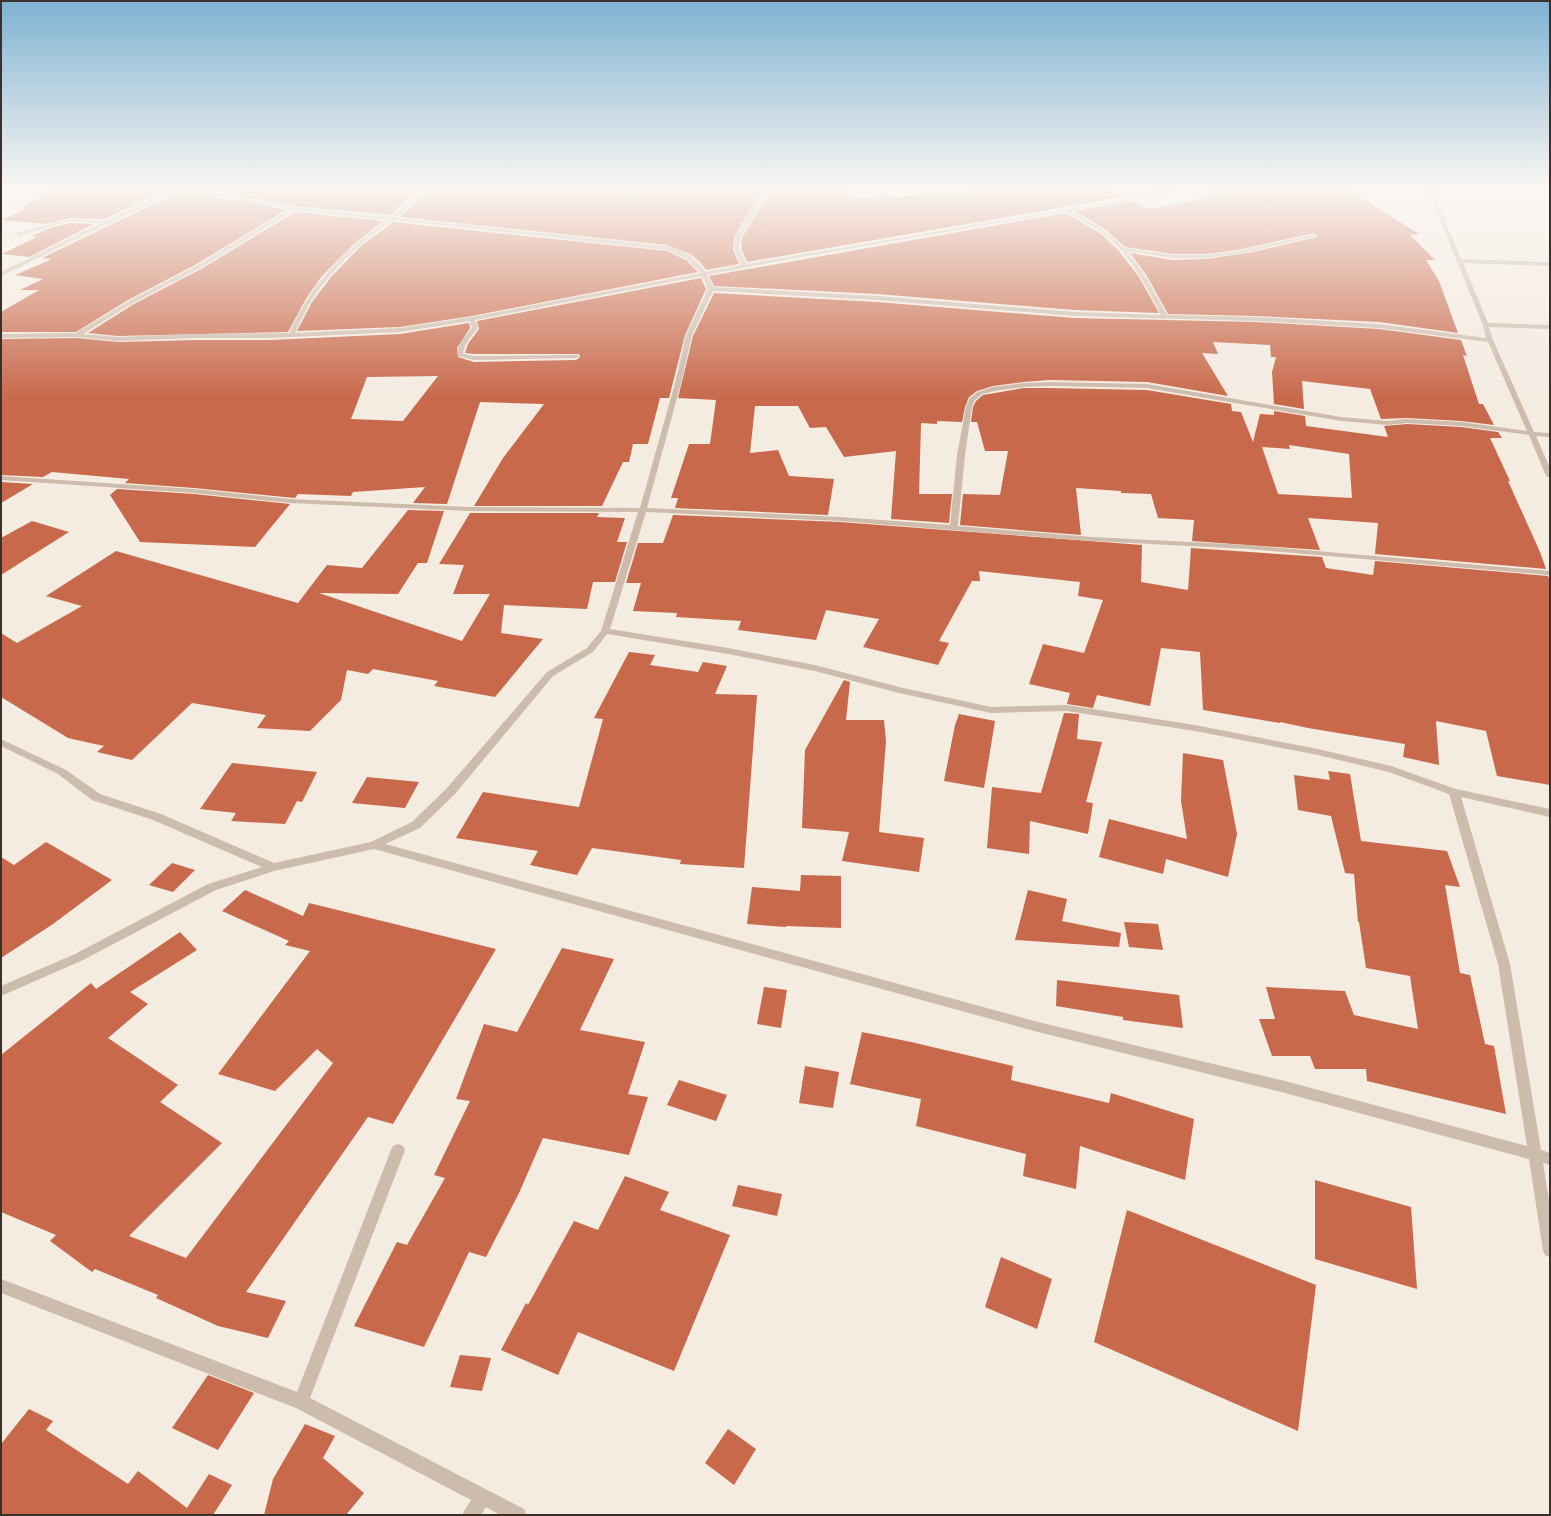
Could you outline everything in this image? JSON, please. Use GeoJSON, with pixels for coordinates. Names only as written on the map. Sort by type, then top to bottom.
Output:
{"type":"FeatureCollection","features":[{"type":"Feature","properties":{"kind":"street"},"geometry":{"type":"LineString","coordinates":[[1,274],[36,257]]}},
{"type":"Feature","properties":{"kind":"street"},"geometry":{"type":"LineString","coordinates":[[77,335],[131,302],[215,257]]}},
{"type":"Feature","properties":{"kind":"street"},"geometry":{"type":"LineString","coordinates":[[291,335],[311,297],[334,269],[347,257]]}},
{"type":"Feature","properties":{"kind":"street"},"geometry":{"type":"LineString","coordinates":[[1,991],[79,957],[212,887],[273,867],[374,845],[416,825],[451,792],[550,674],[590,650],[605,631],[643,510],[678,383],[689,335],[711,289],[705,274],[689,257]]}},
{"type":"Feature","properties":{"kind":"street"},"geometry":{"type":"LineString","coordinates":[[739,257],[744,266]]}},
{"type":"Feature","properties":{"kind":"street"},"geometry":{"type":"LineString","coordinates":[[1,336],[77,335],[118,339],[291,335],[400,330],[472,319],[795,257]]}},
{"type":"Feature","properties":{"kind":"street"},"geometry":{"type":"LineString","coordinates":[[1129,257],[1148,283],[1165,317]]}},
{"type":"Feature","properties":{"kind":"street"},"geometry":{"type":"LineString","coordinates":[[1456,257],[1486,325],[1490,340],[1530,434],[1550,476]]}},
{"type":"Feature","properties":{"kind":"street"},"geometry":{"type":"LineString","coordinates":[[1458,261],[1550,264]]}},
{"type":"Feature","properties":{"kind":"street"},"geometry":{"type":"LineString","coordinates":[[711,289],[877,298],[1075,314],[1256,319],[1379,326],[1490,340]]}},
{"type":"Feature","properties":{"kind":"street"},"geometry":{"type":"LineString","coordinates":[[472,319],[475,328],[463,343],[460,350],[460,355],[474,358],[576,356]]}},
{"type":"Feature","properties":{"kind":"street"},"geometry":{"type":"LineString","coordinates":[[1486,325],[1550,327]]}},
{"type":"Feature","properties":{"kind":"street"},"geometry":{"type":"LineString","coordinates":[[954,527],[961,455],[969,407],[972,399],[980,393],[1023,385],[1050,384],[1147,386],[1281,407],[1354,421],[1388,423],[1407,421],[1460,424],[1530,434],[1550,435]]}},
{"type":"Feature","properties":{"kind":"street"},"geometry":{"type":"LineString","coordinates":[[1,478],[194,491],[290,501],[375,506],[469,509],[643,510],[840,519],[1092,539],[1248,547],[1550,573]]}},
{"type":"Feature","properties":{"kind":"street"},"geometry":{"type":"LineString","coordinates":[[605,631],[728,651],[801,666],[991,710],[1067,708],[1195,728],[1318,752],[1391,769],[1454,792],[1550,813]]}},
{"type":"Feature","properties":{"kind":"street"},"geometry":{"type":"LineString","coordinates":[[1,742],[62,772],[96,797],[157,817],[273,867]]}},
{"type":"Feature","properties":{"kind":"street"},"geometry":{"type":"LineString","coordinates":[[1454,792],[1504,964],[1550,1250]]}},
{"type":"Feature","properties":{"kind":"street"},"geometry":{"type":"LineString","coordinates":[[374,845],[1038,1027],[1285,1087],[1550,1159]]}},
{"type":"Feature","properties":{"kind":"street"},"geometry":{"type":"LineString","coordinates":[[300,1402],[398,1150]]}},
{"type":"Feature","properties":{"kind":"street"},"geometry":{"type":"LineString","coordinates":[[1,1286],[300,1402],[518,1515]]}},
{"type":"Feature","properties":{"kind":"street"},"geometry":{"type":"LineString","coordinates":[[471,1515],[483,1496]]}},
{"type":"Feature","properties":{"kind":"building"},"geometry":{"type":"Polygon","coordinates":[[[45,257],[209,257],[128,300],[76,332],[1,332],[1,312],[39,290],[20,290],[43,279],[15,275],[52,259],[42,258],[45,257]]]}},
{"type":"Feature","properties":{"kind":"building"},"geometry":{"type":"Polygon","coordinates":[[[221,257],[341,257],[322,276],[307,297],[288,332],[118,336],[88,333],[134,304],[221,257]]]}},
{"type":"Feature","properties":{"kind":"building"},"geometry":{"type":"Polygon","coordinates":[[[351,257],[679,257],[686,260],[698,272],[472,316],[400,327],[297,331],[312,302],[332,276],[351,257]]]}},
{"type":"Feature","properties":{"kind":"building"},"geometry":{"type":"Polygon","coordinates":[[[694,257],[736,257],[739,264],[706,270],[694,257]]]}},
{"type":"Feature","properties":{"kind":"building"},"geometry":{"type":"Polygon","coordinates":[[[745,257],[777,257],[747,262],[745,257]]]}},
{"type":"Feature","properties":{"kind":"building"},"geometry":{"type":"Polygon","coordinates":[[[818,257],[1123,257],[1139,277],[1159,313],[1075,310],[877,294],[714,286],[709,276],[818,257]]]}},
{"type":"Feature","properties":{"kind":"building"},"geometry":{"type":"Polygon","coordinates":[[[1133,257],[1153,257],[1173,260],[1206,259],[1221,257],[1432,257],[1435,260],[1426,260],[1439,281],[1458,333],[1379,322],[1256,316],[1168,314],[1147,276],[1133,257]]]}},
{"type":"Feature","properties":{"kind":"building"},"geometry":{"type":"Polygon","coordinates":[[[701,278],[706,289],[685,335],[669,398],[660,398],[648,444],[633,444],[629,462],[623,462],[602,506],[474,506],[503,458],[544,404],[480,402],[447,504],[413,503],[425,487],[353,492],[351,496],[298,494],[295,498],[125,483],[129,479],[52,472],[43,477],[1,475],[1,339],[77,338],[118,342],[270,340],[400,334],[469,323],[470,328],[457,348],[458,357],[474,362],[576,360],[580,357],[579,354],[465,353],[468,344],[479,329],[477,321],[701,278]],[[438,376],[367,377],[351,419],[403,421],[438,376]]]}},
{"type":"Feature","properties":{"kind":"building"},"geometry":{"type":"Polygon","coordinates":[[[714,293],[877,302],[1075,318],[1256,322],[1379,329],[1461,340],[1467,356],[1463,355],[1479,404],[1483,404],[1494,425],[1461,421],[1407,418],[1381,419],[1370,389],[1302,381],[1304,409],[1274,404],[1272,372],[1276,357],[1271,357],[1270,345],[1213,342],[1218,354],[1202,353],[1228,396],[1147,382],[1050,380],[1023,382],[993,386],[977,391],[969,397],[962,422],[937,421],[937,424],[921,423],[919,494],[952,494],[949,523],[891,519],[896,451],[844,457],[826,427],[810,428],[798,406],[755,406],[750,453],[778,450],[789,476],[834,479],[828,515],[675,508],[678,498],[671,498],[689,444],[710,444],[716,400],[678,398],[693,336],[714,293]]]}},
{"type":"Feature","properties":{"kind":"building"},"geometry":{"type":"Polygon","coordinates":[[[1023,388],[1147,390],[1231,404],[1232,411],[1241,412],[1253,442],[1260,414],[1274,415],[1274,411],[1305,416],[1306,426],[1388,437],[1384,426],[1407,424],[1461,427],[1498,432],[1502,438],[1490,438],[1510,481],[1508,481],[1540,552],[1546,569],[1375,554],[1378,523],[1308,518],[1320,550],[1192,541],[1194,520],[1158,518],[1151,494],[1121,493],[1121,491],[1076,488],[1081,535],[960,525],[963,494],[1000,495],[1008,451],[985,451],[977,422],[971,422],[973,407],[976,401],[983,395],[1023,388]],[[1289,445],[1290,449],[1262,447],[1278,494],[1352,498],[1349,454],[1289,445]]]}},
{"type":"Feature","properties":{"kind":"building"},"geometry":{"type":"Polygon","coordinates":[[[1,482],[33,484],[1,503],[1,482]]]}},
{"type":"Feature","properties":{"kind":"building"},"geometry":{"type":"Polygon","coordinates":[[[117,489],[194,494],[290,504],[255,547],[140,542],[110,495],[117,489]]]}},
{"type":"Feature","properties":{"kind":"building"},"geometry":{"type":"Polygon","coordinates":[[[408,510],[444,511],[427,563],[418,563],[398,594],[319,593],[462,641],[490,594],[453,594],[464,565],[439,564],[470,513],[599,513],[597,517],[625,518],[617,542],[627,542],[615,582],[593,582],[587,609],[504,605],[501,633],[543,639],[495,697],[434,686],[438,681],[373,669],[368,674],[347,670],[341,700],[310,731],[257,728],[266,715],[192,703],[132,760],[97,752],[104,746],[68,738],[1,697],[1,633],[17,643],[82,606],[46,596],[116,551],[298,603],[327,565],[362,568],[408,510]]]}},
{"type":"Feature","properties":{"kind":"building"},"geometry":{"type":"Polygon","coordinates":[[[673,515],[840,522],[1142,545],[1141,582],[1188,590],[1191,548],[1322,557],[1326,568],[1373,575],[1375,561],[1548,576],[1550,582],[1550,785],[1497,776],[1486,731],[1436,721],[1439,765],[1403,757],[1405,744],[1203,710],[1200,652],[1161,648],[1150,706],[1097,695],[1093,708],[1067,704],[1070,693],[1029,684],[1043,644],[1084,653],[1103,600],[1078,596],[1080,582],[979,571],[980,581],[972,581],[939,641],[949,643],[938,665],[863,647],[879,619],[826,610],[816,640],[738,630],[741,621],[676,617],[677,613],[633,611],[641,583],[626,583],[638,543],[663,543],[673,515]]]}},
{"type":"Feature","properties":{"kind":"building"},"geometry":{"type":"Polygon","coordinates":[[[32,521],[69,532],[1,575],[1,538],[32,521]]]}},
{"type":"Feature","properties":{"kind":"building"},"geometry":{"type":"Polygon","coordinates":[[[629,652],[655,655],[650,665],[698,672],[703,662],[727,666],[715,694],[757,695],[744,868],[680,864],[681,860],[592,848],[577,875],[530,865],[538,851],[456,838],[483,792],[579,807],[603,719],[594,718],[629,652]]]}},
{"type":"Feature","properties":{"kind":"building"},"geometry":{"type":"Polygon","coordinates":[[[844,680],[850,682],[846,720],[884,720],[886,741],[879,832],[924,838],[919,872],[842,861],[849,832],[802,828],[805,750],[844,680]]]}},
{"type":"Feature","properties":{"kind":"building"},"geometry":{"type":"Polygon","coordinates":[[[1064,713],[1079,714],[1077,739],[1102,742],[1086,802],[1093,803],[1088,834],[1030,821],[1029,854],[987,848],[992,787],[1041,793],[1064,713]]]}},
{"type":"Feature","properties":{"kind":"building"},"geometry":{"type":"Polygon","coordinates":[[[959,714],[995,721],[984,788],[944,781],[955,725],[959,714]]]}},
{"type":"Feature","properties":{"kind":"building"},"geometry":{"type":"Polygon","coordinates":[[[1183,753],[1223,760],[1237,834],[1228,877],[1166,859],[1163,874],[1099,857],[1109,819],[1187,839],[1181,801],[1183,753]]]}},
{"type":"Feature","properties":{"kind":"building"},"geometry":{"type":"Polygon","coordinates":[[[232,763],[317,772],[302,802],[297,801],[285,824],[231,821],[236,813],[200,809],[232,763]]]}},
{"type":"Feature","properties":{"kind":"building"},"geometry":{"type":"Polygon","coordinates":[[[1328,771],[1350,774],[1361,841],[1447,851],[1460,887],[1445,885],[1460,973],[1470,975],[1485,1044],[1494,1046],[1506,1114],[1367,1081],[1366,1069],[1315,1069],[1310,1056],[1272,1056],[1259,1019],[1275,1019],[1266,987],[1345,991],[1354,1015],[1418,1029],[1410,976],[1366,968],[1358,922],[1354,874],[1345,873],[1331,816],[1298,810],[1294,775],[1330,780],[1328,771]]]}},
{"type":"Feature","properties":{"kind":"building"},"geometry":{"type":"Polygon","coordinates":[[[367,777],[419,782],[405,808],[352,803],[367,777]]]}},
{"type":"Feature","properties":{"kind":"building"},"geometry":{"type":"Polygon","coordinates":[[[46,842],[112,880],[53,924],[1,958],[1,857],[14,865],[46,842]]]}},
{"type":"Feature","properties":{"kind":"building"},"geometry":{"type":"Polygon","coordinates":[[[172,863],[195,870],[173,892],[149,885],[172,863]]]}},
{"type":"Feature","properties":{"kind":"building"},"geometry":{"type":"Polygon","coordinates":[[[801,875],[841,876],[841,928],[786,927],[747,924],[752,887],[800,891],[801,875]]]}},
{"type":"Feature","properties":{"kind":"building"},"geometry":{"type":"Polygon","coordinates":[[[245,890],[303,916],[309,903],[496,949],[393,1124],[368,1117],[246,1292],[286,1301],[268,1338],[218,1326],[156,1298],[158,1295],[95,1269],[92,1272],[50,1241],[56,1235],[1,1212],[1,1055],[91,983],[96,989],[180,932],[197,950],[130,992],[148,1004],[108,1038],[178,1085],[160,1102],[222,1143],[129,1236],[186,1258],[333,1063],[317,1049],[275,1091],[218,1074],[310,951],[285,945],[289,941],[222,911],[245,890]]]}},
{"type":"Feature","properties":{"kind":"building"},"geometry":{"type":"Polygon","coordinates":[[[1028,890],[1067,899],[1062,921],[1121,933],[1119,947],[1015,940],[1028,890]]]}},
{"type":"Feature","properties":{"kind":"building"},"geometry":{"type":"Polygon","coordinates":[[[1124,922],[1158,924],[1163,950],[1129,947],[1124,922]]]}},
{"type":"Feature","properties":{"kind":"building"},"geometry":{"type":"Polygon","coordinates":[[[562,948],[614,959],[580,1030],[645,1042],[628,1094],[648,1097],[629,1155],[543,1138],[519,1193],[486,1257],[469,1252],[424,1347],[354,1326],[397,1242],[407,1245],[445,1178],[434,1175],[470,1101],[456,1099],[484,1024],[517,1032],[562,948]]]}},
{"type":"Feature","properties":{"kind":"building"},"geometry":{"type":"Polygon","coordinates":[[[1057,980],[1179,995],[1183,1028],[1123,1020],[1123,1017],[1056,1006],[1057,980]]]}},
{"type":"Feature","properties":{"kind":"building"},"geometry":{"type":"Polygon","coordinates":[[[764,987],[787,990],[781,1028],[757,1024],[764,987]]]}},
{"type":"Feature","properties":{"kind":"building"},"geometry":{"type":"Polygon","coordinates":[[[862,1032],[1013,1066],[1011,1080],[1109,1103],[1111,1093],[1194,1119],[1185,1180],[1080,1146],[1076,1189],[1023,1176],[1026,1154],[916,1126],[921,1099],[850,1084],[862,1032]]]}},
{"type":"Feature","properties":{"kind":"building"},"geometry":{"type":"Polygon","coordinates":[[[805,1066],[839,1072],[833,1108],[799,1103],[805,1066]]]}},
{"type":"Feature","properties":{"kind":"building"},"geometry":{"type":"Polygon","coordinates":[[[679,1080],[727,1095],[716,1121],[667,1105],[679,1080]]]}},
{"type":"Feature","properties":{"kind":"building"},"geometry":{"type":"Polygon","coordinates":[[[625,1176],[669,1192],[660,1210],[730,1235],[674,1371],[578,1332],[558,1375],[501,1350],[526,1303],[528,1305],[574,1221],[598,1230],[625,1176]]]}},
{"type":"Feature","properties":{"kind":"building"},"geometry":{"type":"Polygon","coordinates":[[[1315,1180],[1411,1207],[1417,1289],[1315,1259],[1315,1180]]]}},
{"type":"Feature","properties":{"kind":"building"},"geometry":{"type":"Polygon","coordinates":[[[738,1185],[782,1194],[777,1216],[732,1206],[738,1185]]]}},
{"type":"Feature","properties":{"kind":"building"},"geometry":{"type":"Polygon","coordinates":[[[1127,1210],[1316,1285],[1298,1431],[1094,1342],[1127,1210]]]}},
{"type":"Feature","properties":{"kind":"building"},"geometry":{"type":"Polygon","coordinates":[[[1001,1257],[1052,1279],[1037,1329],[985,1307],[1001,1257]]]}},
{"type":"Feature","properties":{"kind":"building"},"geometry":{"type":"Polygon","coordinates":[[[460,1355],[491,1358],[482,1391],[450,1387],[460,1355]]]}},
{"type":"Feature","properties":{"kind":"building"},"geometry":{"type":"Polygon","coordinates":[[[208,1375],[254,1393],[218,1450],[172,1428],[208,1375]]]}},
{"type":"Feature","properties":{"kind":"building"},"geometry":{"type":"Polygon","coordinates":[[[29,1409],[53,1421],[46,1430],[128,1484],[138,1471],[187,1508],[209,1474],[232,1485],[213,1515],[1,1515],[1,1444],[29,1409]]]}},
{"type":"Feature","properties":{"kind":"building"},"geometry":{"type":"Polygon","coordinates":[[[305,1424],[335,1436],[323,1458],[364,1493],[346,1515],[264,1515],[273,1479],[305,1424]]]}},
{"type":"Feature","properties":{"kind":"building"},"geometry":{"type":"Polygon","coordinates":[[[728,1429],[756,1449],[734,1485],[705,1463],[728,1429]]]}}]}
